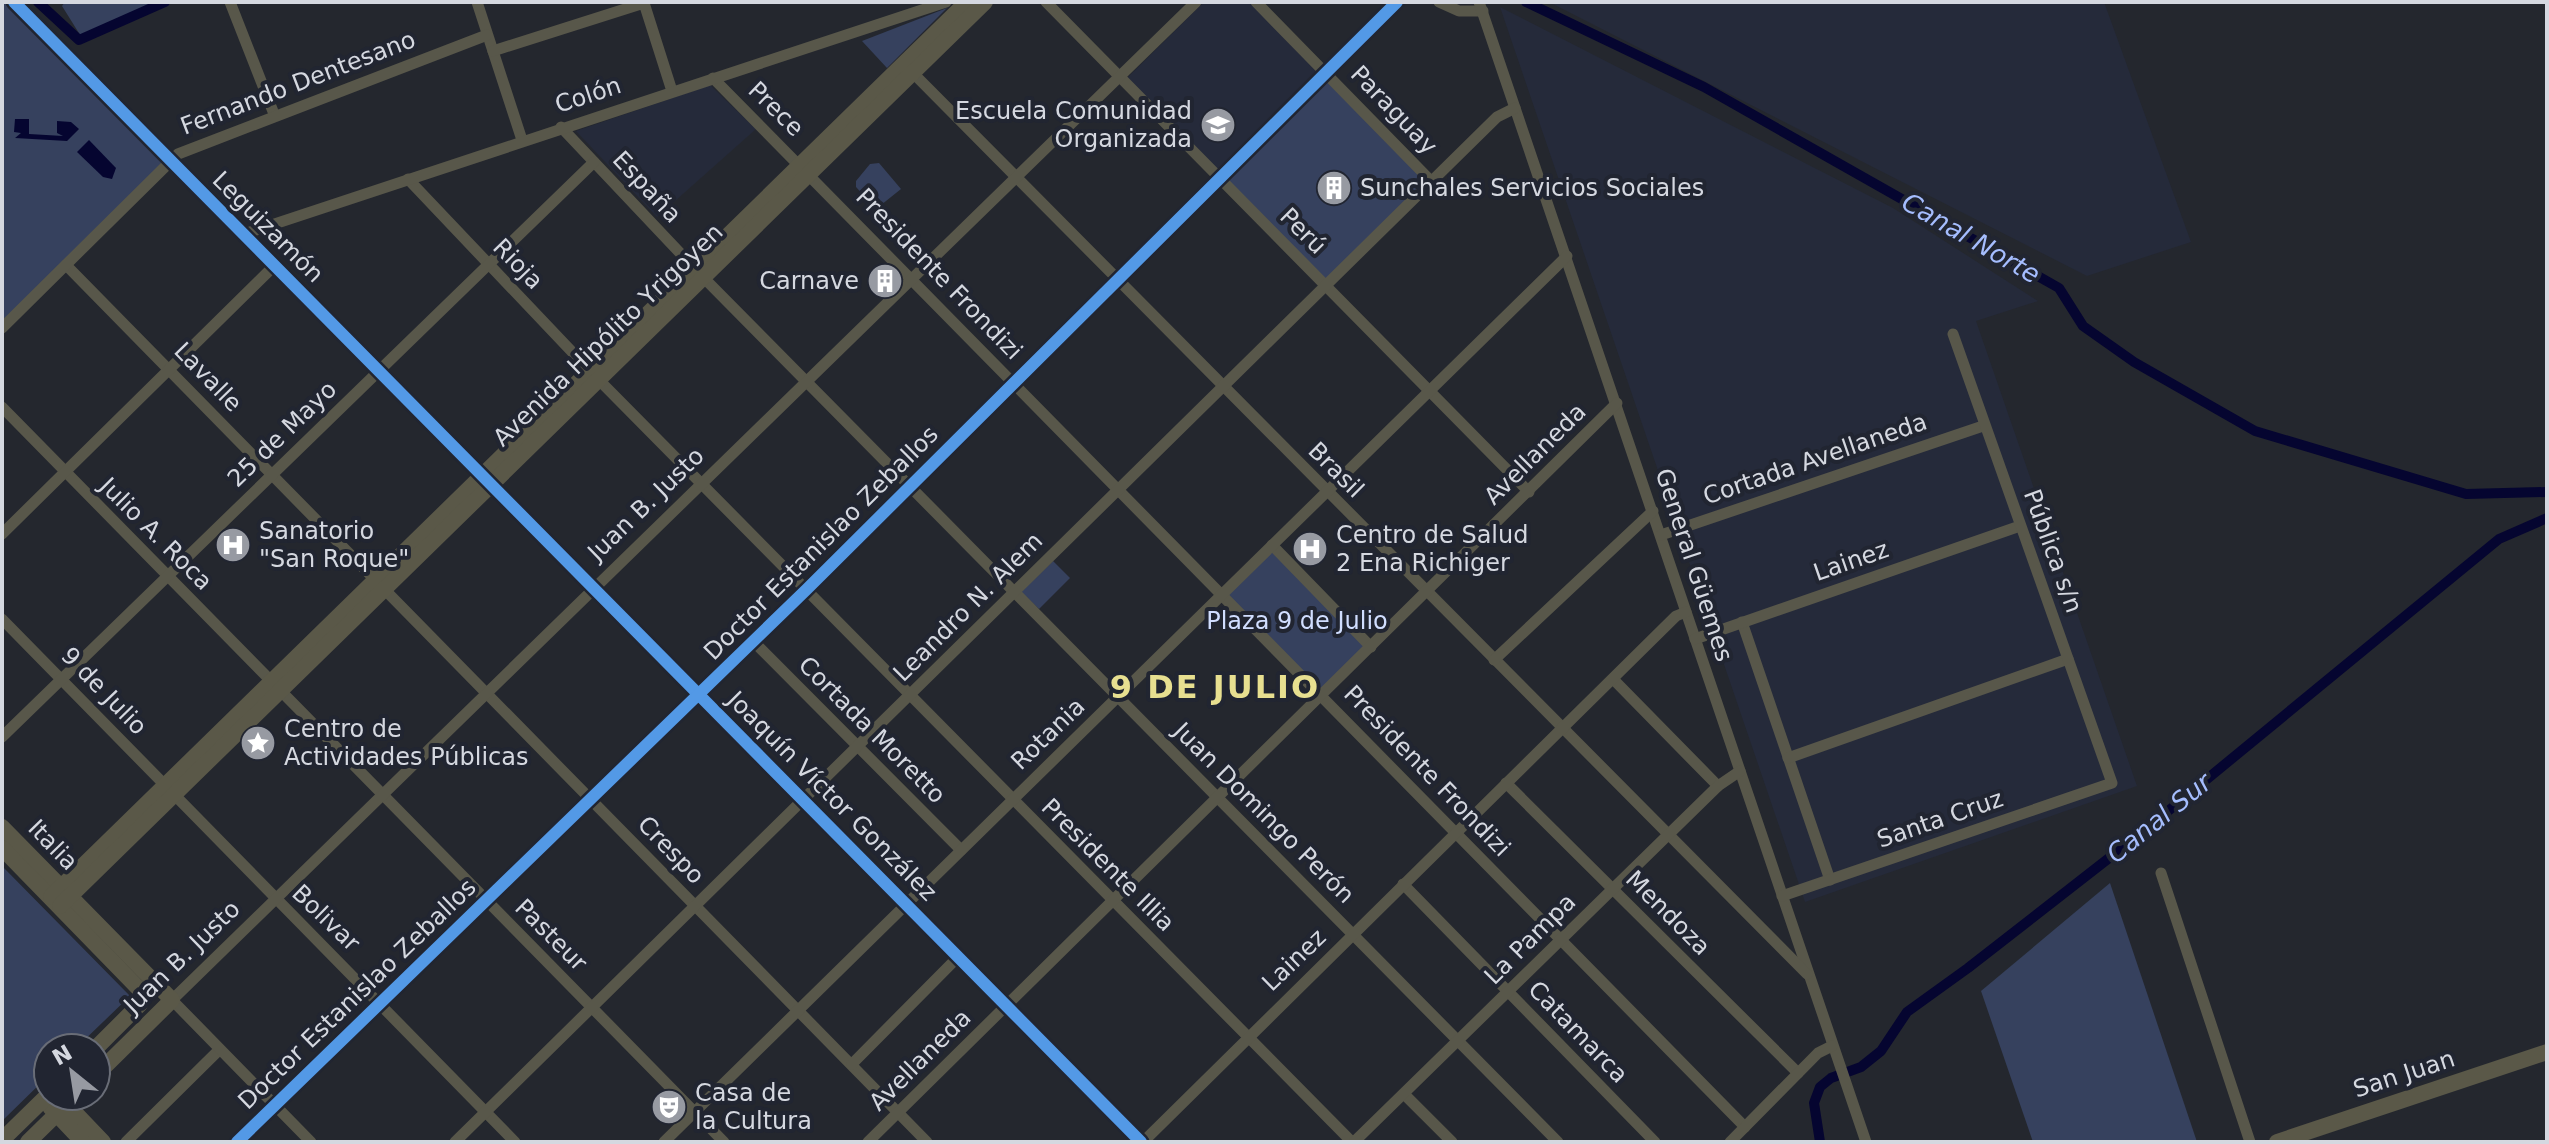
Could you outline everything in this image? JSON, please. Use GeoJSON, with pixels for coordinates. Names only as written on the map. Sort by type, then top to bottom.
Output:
{"type":"FeatureCollection","features":[{"type":"Feature","properties":{"kind":"street","name":"Leguizamón"},"geometry":{"type":"LineString","coordinates":[[14,2],[487,478]]}},
{"type":"Feature","properties":{"kind":"street"},"geometry":{"type":"LineString","coordinates":[[230,2],[274,114]]}},
{"type":"Feature","properties":{"kind":"street"},"geometry":{"type":"LineString","coordinates":[[477,2],[522,140]]}},
{"type":"Feature","properties":{"kind":"street","name":"Colón"},"geometry":{"type":"LineString","coordinates":[[244,234],[921,6],[946,2]]}},
{"type":"Feature","properties":{"kind":"street","name":"Avenida Hipólito Yrigoyen"},"geometry":{"type":"LineString","coordinates":[[60,897],[907,68],[967,2]]}},
{"type":"Feature","properties":{"kind":"street","name":"Avenida Hipólito Yrigoyen"},"geometry":{"type":"LineString","coordinates":[[907,68],[985,2]]}},
{"type":"Feature","properties":{"kind":"street","name":"Perú"},"geometry":{"type":"LineString","coordinates":[[1046,2],[1529,492]]}},
{"type":"Feature","properties":{"kind":"street","name":"Juan B. Justo"},"geometry":{"type":"LineString","coordinates":[[112,1059],[1196,2]]}},
{"type":"Feature","properties":{"kind":"street","name":"Paraguay"},"geometry":{"type":"LineString","coordinates":[[1256,2],[1327,71],[1432,182]]}},
{"type":"Feature","properties":{"kind":"street","name":"Doctor Estanislao Zeballos"},"geometry":{"type":"LineString","coordinates":[[237,1142],[806,590],[1397,2]]}},
{"type":"Feature","properties":{"kind":"street"},"geometry":{"type":"LineString","coordinates":[[1439,2],[1459,11],[1481,6]]}},
{"type":"Feature","properties":{"kind":"street"},"geometry":{"type":"LineString","coordinates":[[493,51],[644,3],[672,91]]}},
{"type":"Feature","properties":{"kind":"street","name":"General Güemes"},"geometry":{"type":"LineString","coordinates":[[1481,6],[1866,1142]]}},
{"type":"Feature","properties":{"kind":"street","name":"Fernando Dentesano"},"geometry":{"type":"LineString","coordinates":[[2,328],[170,159],[274,114],[487,35]]}},
{"type":"Feature","properties":{"kind":"street","name":"Brasil"},"geometry":{"type":"LineString","coordinates":[[907,68],[1807,974]]}},
{"type":"Feature","properties":{"kind":"street","name":"Prece"},"geometry":{"type":"LineString","coordinates":[[713,78],[804,168]]}},
{"type":"Feature","properties":{"kind":"street","name":"Leandro N. Alem"},"geometry":{"type":"LineString","coordinates":[[455,1142],[1497,117],[1515,108]]}},
{"type":"Feature","properties":{"kind":"street","name":"España"},"geometry":{"type":"LineString","coordinates":[[561,127],[698,272]]}},
{"type":"Feature","properties":{"kind":"street","name":"25 de Mayo"},"geometry":{"type":"LineString","coordinates":[[2,737],[594,162]]}},
{"type":"Feature","properties":{"kind":"street","name":"Presidente Frondizi"},"geometry":{"type":"LineString","coordinates":[[804,168],[1745,1127]]}},
{"type":"Feature","properties":{"kind":"street","name":"Rioja"},"geometry":{"type":"LineString","coordinates":[[408,179],[593,375]]}},
{"type":"Feature","properties":{"kind":"street","name":"Rotania"},"geometry":{"type":"LineString","coordinates":[[664,1142],[1567,256]]}},
{"type":"Feature","properties":{"kind":"street","name":"Lavalle"},"geometry":{"type":"LineString","coordinates":[[66,265],[379,584]]}},
{"type":"Feature","properties":{"kind":"street"},"geometry":{"type":"LineString","coordinates":[[2,534],[275,265]]}},
{"type":"Feature","properties":{"kind":"street","name":"Juan Domingo Perón"},"geometry":{"type":"LineString","coordinates":[[698,272],[1558,1142]]}},
{"type":"Feature","properties":{"kind":"street","name":"Pública s/n"},"geometry":{"type":"LineString","coordinates":[[1953,334],[1978,400],[1983,426],[2112,783]]}},
{"type":"Feature","properties":{"kind":"street","name":"Presidente Illia"},"geometry":{"type":"LineString","coordinates":[[593,375],[1353,1142]]}},
{"type":"Feature","properties":{"kind":"street","name":"Avellaneda"},"geometry":{"type":"LineString","coordinates":[[868,1142],[1617,403]]}},
{"type":"Feature","properties":{"kind":"street","name":"Julio A. Roca"},"geometry":{"type":"LineString","coordinates":[[2,407],[276,686]]}},
{"type":"Feature","properties":{"kind":"street","name":"Cortada Avellaneda"},"geometry":{"type":"LineString","coordinates":[[1661,535],[1983,426]]}},
{"type":"Feature","properties":{"kind":"street","name":"Joaquín Víctor González"},"geometry":{"type":"LineString","coordinates":[[487,478],[1142,1142]]}},
{"type":"Feature","properties":{"kind":"street"},"geometry":{"type":"LineString","coordinates":[[1494,660],[1653,511]]}},
{"type":"Feature","properties":{"kind":"street","name":"Lainez"},"geometry":{"type":"LineString","coordinates":[[1695,639],[2020,526]]}},
{"type":"Feature","properties":{"kind":"street"},"geometry":{"type":"LineString","coordinates":[[1272,545],[1371,647]]}},
{"type":"Feature","properties":{"kind":"street","name":"Crespo"},"geometry":{"type":"LineString","coordinates":[[379,584],[927,1142]]}},
{"type":"Feature","properties":{"kind":"street","name":"Lainez"},"geometry":{"type":"LineString","coordinates":[[1142,1142],[1676,616],[1686,612]]}},
{"type":"Feature","properties":{"kind":"street","name":"9 de Julio"},"geometry":{"type":"LineString","coordinates":[[2,619],[169,789]]}},
{"type":"Feature","properties":{"kind":"street"},"geometry":{"type":"LineString","coordinates":[[1742,622],[1830,880]]}},
{"type":"Feature","properties":{"kind":"street","name":"Cortada Moretto"},"geometry":{"type":"LineString","coordinates":[[753,641],[961,850]]}},
{"type":"Feature","properties":{"kind":"street"},"geometry":{"type":"LineString","coordinates":[[1788,758],[2068,659]]}},
{"type":"Feature","properties":{"kind":"street"},"geometry":{"type":"LineString","coordinates":[[1613,679],[1718,786]]}},
{"type":"Feature","properties":{"kind":"street","name":"Pasteur"},"geometry":{"type":"LineString","coordinates":[[276,686],[724,1142]]}},
{"type":"Feature","properties":{"kind":"street","name":"La Pampa"},"geometry":{"type":"LineString","coordinates":[[1353,1142],[1718,786],[1740,771]]}},
{"type":"Feature","properties":{"kind":"street","name":"Mendoza"},"geometry":{"type":"LineString","coordinates":[[1506,783],[1798,1073]]}},
{"type":"Feature","properties":{"kind":"street","name":"Santa Cruz"},"geometry":{"type":"LineString","coordinates":[[1782,896],[2112,783]]}},
{"type":"Feature","properties":{"kind":"street","name":"Bolivar"},"geometry":{"type":"LineString","coordinates":[[169,789],[515,1142]]}},
{"type":"Feature","properties":{"kind":"street","name":"Italia"},"geometry":{"type":"LineString","coordinates":[[2,827],[60,897]]}},
{"type":"Feature","properties":{"kind":"street","name":"Italia"},"geometry":{"type":"LineString","coordinates":[[2,848],[60,897]]}},
{"type":"Feature","properties":{"kind":"street"},"geometry":{"type":"LineString","coordinates":[[2161,873],[2250,1142]]}},
{"type":"Feature","properties":{"kind":"street","name":"Catamarca"},"geometry":{"type":"LineString","coordinates":[[1403,884],[1655,1142]]}},
{"type":"Feature","properties":{"kind":"street"},"geometry":{"type":"LineString","coordinates":[[60,897],[172,1000],[311,1142]]}},
{"type":"Feature","properties":{"kind":"street","name":"Juan B. Justo"},"geometry":{"type":"LineString","coordinates":[[60,897],[143,993],[140,1004],[112,1032]]}},
{"type":"Feature","properties":{"kind":"street"},"geometry":{"type":"LineString","coordinates":[[852,1064],[959,956]]}},
{"type":"Feature","properties":{"kind":"street"},"geometry":{"type":"LineString","coordinates":[[1730,1142],[1818,1053],[1832,1046]]}},
{"type":"Feature","properties":{"kind":"street"},"geometry":{"type":"LineString","coordinates":[[126,1142],[219,1050]]}},
{"type":"Feature","properties":{"kind":"street","name":"San Juan"},"geometry":{"type":"LineString","coordinates":[[2277,1142],[2547,1052]]}},
{"type":"Feature","properties":{"kind":"street"},"geometry":{"type":"LineString","coordinates":[[1404,1094],[1452,1142]]}},
{"type":"Feature","properties":{"kind":"street"},"geometry":{"type":"LineString","coordinates":[[2,1140],[42,1112]]}},
{"type":"Feature","properties":{"kind":"street"},"geometry":{"type":"LineString","coordinates":[[28,1142],[50,1112]]}},
{"type":"Feature","properties":{"kind":"street"},"geometry":{"type":"LineString","coordinates":[[65,1112],[83,1142]]}},
{"type":"Feature","properties":{"kind":"street"},"geometry":{"type":"LineString","coordinates":[[70,1112],[103,1142]]}},
{"type":"Feature","properties":{"kind":"shaded area","name":"Escuela Comunidad Organizada"},"geometry":{"type":"Polygon","coordinates":[[[1204,2],[1251,2],[1319,71],[1218,171],[1126,79],[1204,2]]]}},
{"type":"Feature","properties":{"kind":"shaded area"},"geometry":{"type":"Polygon","coordinates":[[[1549,2],[2104,2],[2191,242],[2087,276],[1549,2]]]}},
{"type":"Feature","properties":{"kind":"shaded area"},"geometry":{"type":"Polygon","coordinates":[[[1500,7],[1893,208],[2038,301],[1976,321],[2137,786],[1805,902],[1500,7]]]}},
{"type":"Feature","properties":{"kind":"shaded area"},"geometry":{"type":"Polygon","coordinates":[[[710,85],[756,129],[657,217],[576,131],[710,85]]]}},
{"type":"Feature","properties":{"kind":"shaded area"},"geometry":{"type":"Polygon","coordinates":[[[15,119],[29,119],[29,134],[63,136],[57,133],[57,121],[71,122],[79,129],[67,141],[15,138],[21,133],[14,132],[15,119]]]}},
{"type":"Feature","properties":{"kind":"shaded area"},"geometry":{"type":"Polygon","coordinates":[[[89,140],[116,168],[112,179],[103,177],[77,152],[89,140]]]}},
{"type":"Feature","properties":{"kind":"green space"},"geometry":{"type":"Polygon","coordinates":[[[2,2],[14,2],[170,159],[2,328],[2,2]]]}},
{"type":"Feature","properties":{"kind":"green space"},"geometry":{"type":"Polygon","coordinates":[[[65,2],[160,2],[82,38],[62,6],[65,2]]]}},
{"type":"Feature","properties":{"kind":"green space"},"geometry":{"type":"Polygon","coordinates":[[[947,8],[887,68],[862,41],[947,8]]]}},
{"type":"Feature","properties":{"kind":"green space"},"geometry":{"type":"Polygon","coordinates":[[[1327,71],[1432,182],[1326,286],[1220,178],[1327,71]]]}},
{"type":"Feature","properties":{"kind":"green space"},"geometry":{"type":"Polygon","coordinates":[[[879,163],[901,189],[876,209],[856,187],[856,181],[870,164],[879,163]]]}},
{"type":"Feature","properties":{"kind":"green space","name":"Plaza 9 de Julio"},"geometry":{"type":"Polygon","coordinates":[[[1272,545],[1371,647],[1322,696],[1222,594],[1272,545]]]}},
{"type":"Feature","properties":{"kind":"green space"},"geometry":{"type":"Polygon","coordinates":[[[1053,561],[1070,578],[1039,609],[1021,592],[1053,561]]]}},
{"type":"Feature","properties":{"kind":"green space"},"geometry":{"type":"Polygon","coordinates":[[[2,866],[130,996],[93,1032],[32,1032],[32,1092],[2,1121],[2,866]]]}},
{"type":"Feature","properties":{"kind":"green space"},"geometry":{"type":"Polygon","coordinates":[[[2110,883],[2197,1142],[2033,1142],[1981,991],[2110,883]]]}},
{"type":"Feature","properties":{"kind":"waterway","name":"Canal Norte"},"geometry":{"type":"LineString","coordinates":[[38,2],[79,40],[165,2]]}},
{"type":"Feature","properties":{"kind":"waterway","name":"Canal Norte"},"geometry":{"type":"LineString","coordinates":[[1526,2],[1704,87],[2059,288],[2083,326],[2134,362],[2255,431],[2466,494],[2547,492]]}},
{"type":"Feature","properties":{"kind":"waterway","name":"Canal Sur"},"geometry":{"type":"LineString","coordinates":[[1820,1142],[1814,1103],[1820,1087],[1831,1078],[1861,1067],[1881,1051],[1907,1012],[2145,830],[2499,539],[2547,518]]}},
{"type":"Feature","properties":{"kind":"cycle path"},"geometry":{"type":"LineString","coordinates":[[14,2],[1141,1142]]}},
{"type":"Feature","properties":{"kind":"cycle path"},"geometry":{"type":"LineString","coordinates":[[237,1142],[806,590],[1397,2]]}},
{"type":"Feature","properties":{"kind":"place","name":"Escuela Comunidad Organizada"},"geometry":{"type":"Point","coordinates":[1218,125]}},
{"type":"Feature","properties":{"kind":"place","name":"Sunchales Servicios Sociales"},"geometry":{"type":"Point","coordinates":[1334,188]}},
{"type":"Feature","properties":{"kind":"place","name":"Carnave"},"geometry":{"type":"Point","coordinates":[885,281]}},
{"type":"Feature","properties":{"kind":"place","name":"Sanatorio \"San Roque\""},"geometry":{"type":"Point","coordinates":[233,545]}},
{"type":"Feature","properties":{"kind":"place","name":"Centro de Salud 2 Ena Richiger"},"geometry":{"type":"Point","coordinates":[1310,549]}},
{"type":"Feature","properties":{"kind":"place","name":"Centro de Actividades Públicas"},"geometry":{"type":"Point","coordinates":[258,743]}},
{"type":"Feature","properties":{"kind":"place","name":"Casa de la Cultura"},"geometry":{"type":"Point","coordinates":[669,1107]}},
{"type":"Feature","properties":{"kind":"district","name":"9 DE JULIO"},"geometry":{"type":"Point","coordinates":[1215,687]}}]}
